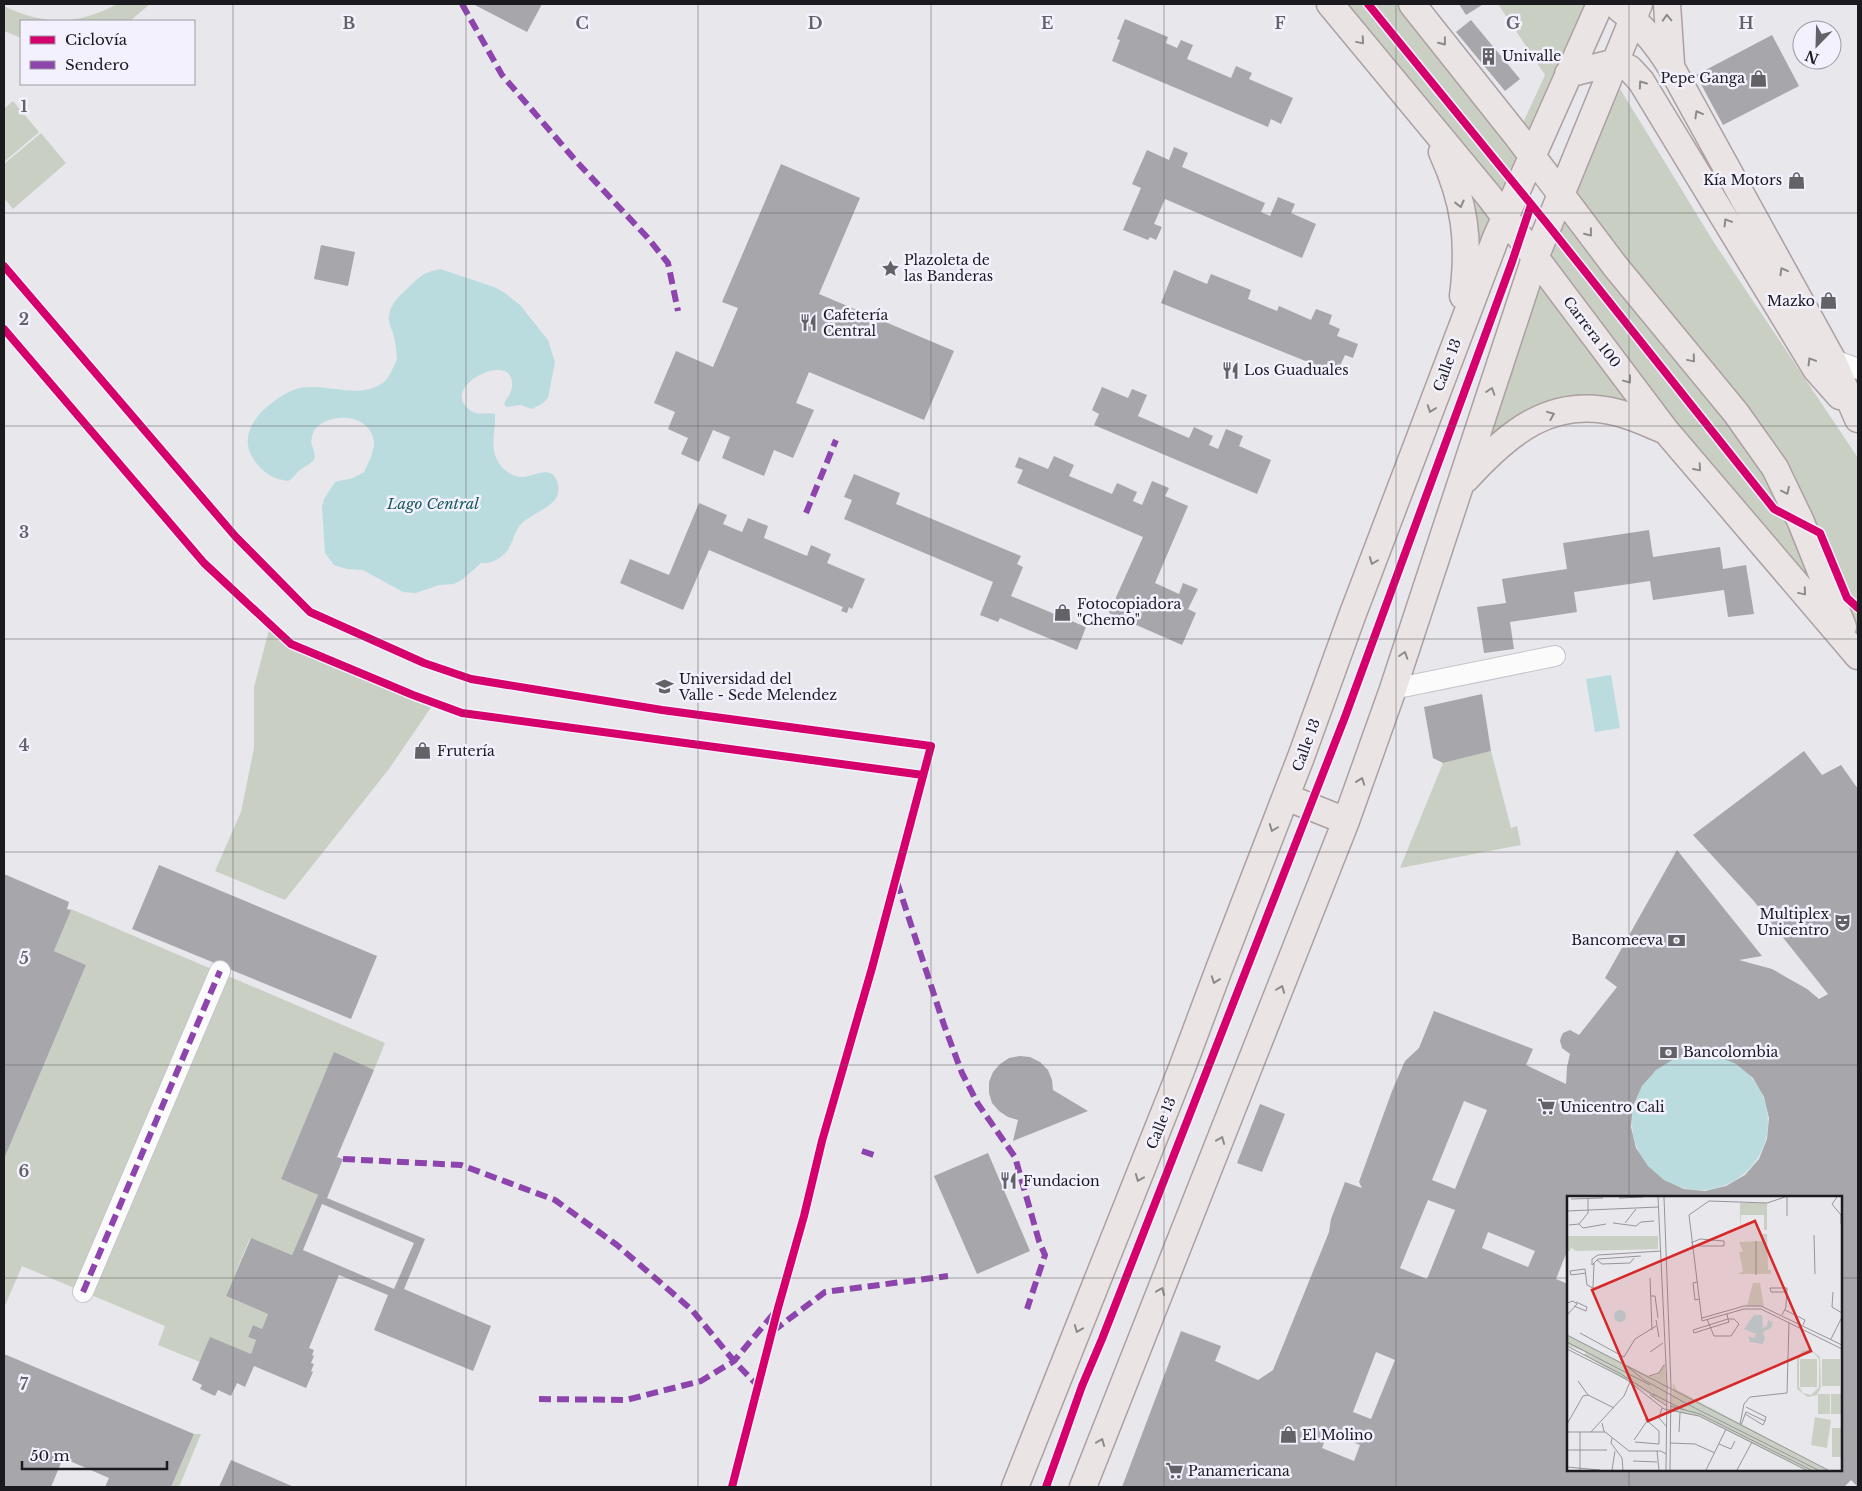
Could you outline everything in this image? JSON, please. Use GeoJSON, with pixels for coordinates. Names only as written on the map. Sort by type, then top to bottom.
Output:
{"type":"FeatureCollection","features":[{"type":"Feature","properties":{"kind":"main road","name":"Carrera 100"},"geometry":{"type":"LineString","coordinates":[[1330,4],[1505,217],[1666,431],[1855,652]]}},
{"type":"Feature","properties":{"kind":"main road"},"geometry":{"type":"LineString","coordinates":[[1412,4],[1532,155],[1615,266],[1736,413],[1775,468],[1855,652]]}},
{"type":"Feature","properties":{"kind":"main road","name":"Calle 13"},"geometry":{"type":"LineString","coordinates":[[1015,1487],[1182,1068],[1286,797],[1453,347],[1505,217],[1600,4]]}},
{"type":"Feature","properties":{"kind":"main road"},"geometry":{"type":"LineString","coordinates":[[1612,4],[1636,11],[1672,67],[1832,360],[1856,415]]}},
{"type":"Feature","properties":{"kind":"main road"},"geometry":{"type":"LineString","coordinates":[[1667,4],[1672,67]]}},
{"type":"Feature","properties":{"kind":"main road"},"geometry":{"type":"LineString","coordinates":[[1083,1487],[1346,821],[1393,689],[1535,258],[1636,11]]}},
{"type":"Feature","properties":{"kind":"main road"},"geometry":{"type":"LineString","coordinates":[[1568,74],[1616,62],[1630,69],[1641,81],[1816,369],[1856,415]]}},
{"type":"Feature","properties":{"kind":"main road"},"geometry":{"type":"LineString","coordinates":[[1408,98],[1439,144],[1454,178],[1465,222],[1467,264],[1462,306],[1453,347]]}},
{"type":"Feature","properties":{"kind":"main road"},"geometry":{"type":"LineString","coordinates":[[1459,487],[1492,451],[1522,428],[1556,412],[1586,408],[1619,413],[1666,431]]}},
{"type":"Feature","properties":{"kind":"main road"},"geometry":{"type":"LineString","coordinates":[[1286,797],[1346,821]]}},
{"type":"Feature","properties":{"kind":"street"},"geometry":{"type":"LineString","coordinates":[[1832,360],[1858,369]]}},
{"type":"Feature","properties":{"kind":"street"},"geometry":{"type":"LineString","coordinates":[[1393,689],[1555,656]]}},
{"type":"Feature","properties":{"kind":"street"},"geometry":{"type":"LineString","coordinates":[[83,1292],[220,972]]}},
{"type":"Feature","properties":{"kind":"shaded area"},"geometry":{"type":"Polygon","coordinates":[[[117,4],[150,4],[131,20],[69,20],[104,11],[117,4]]]}},
{"type":"Feature","properties":{"kind":"shaded area"},"geometry":{"type":"Polygon","coordinates":[[[1330,4],[1427,4],[1523,123],[1545,75],[1498,4],[1600,4],[1462,306],[1454,178],[1330,4]]]}},
{"type":"Feature","properties":{"kind":"shaded area"},"geometry":{"type":"Polygon","coordinates":[[[4,6],[30,16],[51,20],[20,20],[20,38],[4,31],[4,6]]]}},
{"type":"Feature","properties":{"kind":"shaded area"},"geometry":{"type":"Polygon","coordinates":[[[1611,74],[1713,241],[1858,458],[1858,656],[1666,431],[1556,412],[1459,487],[1611,74]]]}},
{"type":"Feature","properties":{"kind":"shaded area"},"geometry":{"type":"Polygon","coordinates":[[[13,101],[39,132],[4,162],[4,109],[13,101]]]}},
{"type":"Feature","properties":{"kind":"shaded area"},"geometry":{"type":"Polygon","coordinates":[[[41,133],[66,163],[13,209],[4,198],[4,164],[41,133]]]}},
{"type":"Feature","properties":{"kind":"shaded area"},"geometry":{"type":"Polygon","coordinates":[[[270,626],[291,644],[434,703],[389,769],[285,900],[215,871],[241,812],[254,748],[254,687],[270,626]]]}},
{"type":"Feature","properties":{"kind":"shaded area"},"geometry":{"type":"Polygon","coordinates":[[[1491,751],[1511,828],[1517,826],[1521,845],[1400,868],[1443,763],[1491,751]]]}},
{"type":"Feature","properties":{"kind":"shaded area"},"geometry":{"type":"Polygon","coordinates":[[[71,909],[385,1043],[374,1070],[334,1053],[281,1179],[318,1195],[292,1255],[250,1238],[226,1296],[268,1314],[262,1329],[253,1325],[248,1337],[256,1340],[251,1354],[200,1362],[158,1345],[165,1326],[22,1266],[4,1308],[4,1159],[86,965],[54,951],[71,909]]]}},
{"type":"Feature","properties":{"kind":"shaded area"},"geometry":{"type":"Polygon","coordinates":[[[194,1434],[201,1434],[179,1487],[171,1487],[194,1434]]]}},
{"type":"Feature","properties":{"kind":"water","name":"Lago Central"},"geometry":{"type":"Polygon","coordinates":[[[440,269],[494,287],[505,293],[520,305],[548,340],[555,362],[548,398],[543,403],[532,409],[521,405],[507,407],[504,404],[512,386],[510,376],[504,371],[494,370],[483,373],[473,379],[462,395],[464,404],[472,412],[495,414],[494,450],[502,467],[518,477],[550,473],[557,481],[559,489],[553,502],[521,524],[509,548],[499,558],[481,563],[463,579],[454,584],[439,585],[416,593],[403,592],[363,570],[347,569],[334,565],[325,553],[322,507],[324,499],[335,482],[353,478],[364,472],[374,447],[372,434],[366,426],[359,421],[341,418],[323,423],[316,428],[312,435],[311,443],[315,454],[314,460],[288,481],[273,477],[261,468],[254,460],[249,449],[248,439],[250,429],[263,410],[291,391],[314,387],[350,391],[362,390],[373,388],[385,381],[397,359],[389,320],[391,308],[400,296],[419,278],[440,269]]]}},
{"type":"Feature","properties":{"kind":"water"},"geometry":{"type":"Polygon","coordinates":[[[1611,675],[1620,728],[1595,732],[1586,679],[1611,675]]]}},
{"type":"Feature","properties":{"kind":"water"},"geometry":{"type":"Polygon","coordinates":[[[1700,1054],[1726,1059],[1738,1065],[1748,1074],[1757,1084],[1763,1096],[1768,1122],[1763,1148],[1757,1160],[1748,1170],[1738,1179],[1726,1185],[1700,1190],[1674,1185],[1662,1179],[1652,1170],[1643,1160],[1637,1148],[1632,1122],[1637,1096],[1643,1084],[1652,1074],[1662,1065],[1674,1059],[1700,1054]]]}},
{"type":"Feature","properties":{"kind":"building"},"geometry":{"type":"Polygon","coordinates":[[[473,4],[542,4],[527,32],[473,4]]]}},
{"type":"Feature","properties":{"kind":"building"},"geometry":{"type":"Polygon","coordinates":[[[1459,4],[1481,4],[1482,5],[1466,15],[1459,4]]]}},
{"type":"Feature","properties":{"kind":"building"},"geometry":{"type":"Polygon","coordinates":[[[1125,19],[1168,37],[1166,43],[1177,48],[1181,40],[1193,45],[1187,59],[1231,78],[1236,66],[1252,73],[1249,79],[1293,98],[1281,124],[1271,119],[1268,127],[1112,61],[1120,40],[1117,39],[1125,19]]]}},
{"type":"Feature","properties":{"kind":"building","name":"Univalle"},"geometry":{"type":"Polygon","coordinates":[[[1471,20],[1520,79],[1505,91],[1456,32],[1471,20]]]}},
{"type":"Feature","properties":{"kind":"building"},"geometry":{"type":"Polygon","coordinates":[[[1772,35],[1799,86],[1723,125],[1696,75],[1772,35]]]}},
{"type":"Feature","properties":{"kind":"building"},"geometry":{"type":"Polygon","coordinates":[[[1174,147],[1188,153],[1182,167],[1265,203],[1261,212],[1270,216],[1278,197],[1295,204],[1291,213],[1316,224],[1302,258],[1165,199],[1154,224],[1162,227],[1156,240],[1150,237],[1148,240],[1123,230],[1141,188],[1132,184],[1147,150],[1169,160],[1174,147]]]}},
{"type":"Feature","properties":{"kind":"building","name":"Cafetería Central"},"geometry":{"type":"Polygon","coordinates":[[[781,164],[860,198],[819,294],[954,351],[924,420],[809,372],[796,403],[814,410],[793,458],[774,450],[764,476],[722,458],[730,437],[713,430],[699,462],[681,454],[688,438],[668,429],[675,412],[654,403],[676,351],[713,367],[738,308],[722,302],[781,164]]]}},
{"type":"Feature","properties":{"kind":"building"},"geometry":{"type":"Polygon","coordinates":[[[321,245],[355,252],[348,286],[314,279],[321,245]]]}},
{"type":"Feature","properties":{"kind":"building"},"geometry":{"type":"Polygon","coordinates":[[[1174,270],[1207,284],[1211,274],[1251,290],[1248,299],[1277,311],[1279,306],[1311,320],[1316,309],[1332,315],[1329,324],[1340,329],[1337,336],[1358,344],[1353,358],[1345,355],[1339,368],[1345,370],[1343,376],[1161,303],[1174,270]]]}},
{"type":"Feature","properties":{"kind":"building"},"geometry":{"type":"Polygon","coordinates":[[[1102,387],[1128,398],[1132,389],[1147,395],[1138,416],[1189,438],[1194,427],[1213,436],[1209,445],[1218,449],[1226,429],[1243,436],[1239,446],[1271,460],[1257,494],[1094,425],[1099,414],[1092,410],[1102,387]]]}},
{"type":"Feature","properties":{"kind":"building"},"geometry":{"type":"Polygon","coordinates":[[[1054,456],[1074,465],[1069,476],[1112,494],[1117,483],[1137,492],[1133,501],[1142,505],[1152,481],[1169,488],[1165,496],[1188,506],[1155,583],[1179,594],[1183,583],[1198,589],[1188,609],[1196,613],[1182,645],[1109,613],[1143,537],[1017,483],[1023,470],[1015,467],[1019,457],[1048,469],[1054,456]]]}},
{"type":"Feature","properties":{"kind":"building"},"geometry":{"type":"Polygon","coordinates":[[[854,474],[900,493],[896,504],[1021,556],[1017,564],[1023,567],[1011,596],[1086,627],[1077,650],[1000,618],[998,622],[980,615],[993,582],[844,519],[852,500],[844,497],[854,474]]]}},
{"type":"Feature","properties":{"kind":"building"},"geometry":{"type":"Polygon","coordinates":[[[699,503],[727,515],[723,524],[742,532],[748,518],[768,526],[764,538],[807,556],[811,545],[831,554],[827,563],[865,579],[852,609],[849,607],[847,613],[841,611],[843,607],[709,550],[683,610],[620,583],[630,559],[669,575],[699,503]]]}},
{"type":"Feature","properties":{"kind":"building"},"geometry":{"type":"Polygon","coordinates":[[[1649,530],[1653,557],[1720,547],[1723,569],[1746,565],[1754,614],[1728,617],[1724,590],[1653,600],[1650,581],[1574,592],[1577,612],[1510,622],[1514,649],[1484,653],[1477,607],[1506,603],[1502,579],[1567,569],[1563,543],[1649,530]]]}},
{"type":"Feature","properties":{"kind":"building"},"geometry":{"type":"Polygon","coordinates":[[[1482,694],[1491,751],[1443,763],[1433,758],[1424,707],[1482,694]]]}},
{"type":"Feature","properties":{"kind":"building"},"geometry":{"type":"Polygon","coordinates":[[[1804,751],[1822,775],[1841,765],[1858,789],[1858,1487],[1851,1480],[1844,1487],[1122,1487],[1181,1331],[1221,1346],[1215,1361],[1258,1380],[1273,1370],[1329,1232],[1331,1219],[1345,1182],[1362,1188],[1359,1182],[1392,1091],[1405,1061],[1419,1048],[1434,1011],[1533,1049],[1526,1065],[1566,1084],[1570,1054],[1562,1048],[1561,1037],[1563,1033],[1570,1030],[1579,1035],[1617,987],[1605,978],[1677,850],[1762,956],[1739,960],[1772,969],[1807,989],[1819,999],[1828,994],[1753,900],[1693,835],[1804,751]],[[1695,1054],[1674,1059],[1656,1070],[1642,1086],[1633,1106],[1631,1127],[1636,1148],[1648,1166],[1664,1180],[1684,1189],[1705,1191],[1726,1186],[1745,1175],[1759,1159],[1767,1139],[1769,1118],[1764,1097],[1753,1078],[1736,1064],[1717,1056],[1695,1054]],[[1464,1101],[1432,1180],[1455,1189],[1487,1110],[1464,1101]],[[1428,1200],[1400,1268],[1427,1279],[1455,1210],[1428,1200]],[[1488,1232],[1482,1248],[1528,1267],[1535,1251],[1488,1232]],[[1376,1352],[1353,1412],[1371,1419],[1395,1360],[1376,1352]],[[1328,1432],[1322,1448],[1354,1461],[1360,1445],[1328,1432]]]}},
{"type":"Feature","properties":{"kind":"building"},"geometry":{"type":"Polygon","coordinates":[[[159,865],[377,956],[351,1019],[132,929],[159,865]]]}},
{"type":"Feature","properties":{"kind":"building"},"geometry":{"type":"Polygon","coordinates":[[[4,874],[69,902],[67,909],[71,910],[54,951],[86,965],[4,1159],[4,874]]]}},
{"type":"Feature","properties":{"kind":"building"},"geometry":{"type":"Polygon","coordinates":[[[334,1052],[374,1070],[337,1157],[343,1159],[327,1198],[425,1239],[404,1289],[491,1326],[473,1371],[374,1330],[388,1295],[339,1275],[309,1348],[314,1350],[311,1363],[314,1364],[311,1371],[313,1372],[306,1388],[254,1366],[245,1387],[237,1383],[231,1396],[218,1390],[215,1396],[200,1389],[202,1385],[192,1380],[210,1337],[251,1354],[256,1340],[248,1337],[253,1325],[262,1329],[268,1314],[226,1296],[251,1238],[292,1255],[318,1195],[281,1179],[334,1052]],[[322,1204],[303,1250],[394,1289],[414,1243],[322,1204]]]}},
{"type":"Feature","properties":{"kind":"building"},"geometry":{"type":"Polygon","coordinates":[[[1030,1057],[1040,1062],[1048,1070],[1053,1090],[1088,1111],[1013,1141],[1018,1120],[1008,1117],[992,1103],[989,1093],[989,1082],[993,1072],[1000,1064],[1009,1058],[1030,1057]]]}},
{"type":"Feature","properties":{"kind":"building"},"geometry":{"type":"Polygon","coordinates":[[[1260,1104],[1285,1114],[1262,1172],[1237,1163],[1260,1104]]]}},
{"type":"Feature","properties":{"kind":"building"},"geometry":{"type":"Polygon","coordinates":[[[988,1153],[1030,1251],[977,1274],[934,1176],[988,1153]]]}},
{"type":"Feature","properties":{"kind":"building"},"geometry":{"type":"Polygon","coordinates":[[[4,1354],[194,1434],[171,1487],[105,1487],[109,1478],[63,1458],[51,1487],[4,1487],[4,1354]]]}},
{"type":"Feature","properties":{"kind":"building"},"geometry":{"type":"Polygon","coordinates":[[[231,1460],[294,1487],[219,1487],[231,1460]]]}},
{"type":"Feature","properties":{"kind":"marked path"},"geometry":{"type":"LineString","coordinates":[[462,4],[502,75],[668,263],[678,311]]}},
{"type":"Feature","properties":{"kind":"marked path"},"geometry":{"type":"LineString","coordinates":[[806,513],[836,440]]}},
{"type":"Feature","properties":{"kind":"marked path"},"geometry":{"type":"LineString","coordinates":[[897,882],[944,1025],[962,1073],[978,1104],[1015,1157],[1039,1241],[1045,1255],[1027,1309]]}},
{"type":"Feature","properties":{"kind":"marked path"},"geometry":{"type":"LineString","coordinates":[[83,1292],[220,971]]}},
{"type":"Feature","properties":{"kind":"marked path"},"geometry":{"type":"LineString","coordinates":[[862,1151],[877,1156]]}},
{"type":"Feature","properties":{"kind":"marked path"},"geometry":{"type":"LineString","coordinates":[[343,1159],[461,1165],[555,1200],[617,1245],[692,1310],[734,1361],[759,1387]]}},
{"type":"Feature","properties":{"kind":"marked path"},"geometry":{"type":"LineString","coordinates":[[773,1331],[825,1292],[948,1276]]}},
{"type":"Feature","properties":{"kind":"marked path"},"geometry":{"type":"LineString","coordinates":[[539,1399],[626,1400],[701,1381],[734,1361],[775,1312]]}},
{"type":"Feature","properties":{"kind":"cycle path"},"geometry":{"type":"LineString","coordinates":[[1368,4],[1548,225],[1774,509],[1820,533],[1847,598],[1858,608]]}},
{"type":"Feature","properties":{"kind":"cycle path"},"geometry":{"type":"LineString","coordinates":[[1046,1487],[1082,1386],[1345,717],[1512,262],[1531,205]]}},
{"type":"Feature","properties":{"kind":"cycle path"},"geometry":{"type":"LineString","coordinates":[[4,266],[235,536],[310,612],[424,663],[471,679],[662,710],[931,746],[872,968],[822,1141],[732,1487]]}},
{"type":"Feature","properties":{"kind":"cycle path"},"geometry":{"type":"LineString","coordinates":[[4,329],[204,563],[291,644],[413,695],[462,713],[923,775]]}},
{"type":"Feature","properties":{"kind":"place","name":"Univalle"},"geometry":{"type":"Point","coordinates":[1488,56]}},
{"type":"Feature","properties":{"kind":"place","name":"Pepe Ganga"},"geometry":{"type":"Point","coordinates":[1759,78]}},
{"type":"Feature","properties":{"kind":"place","name":"Kía Motors"},"geometry":{"type":"Point","coordinates":[1796,180]}},
{"type":"Feature","properties":{"kind":"place","name":"Plazoleta de las Banderas"},"geometry":{"type":"Point","coordinates":[890,268]}},
{"type":"Feature","properties":{"kind":"place","name":"Mazko"},"geometry":{"type":"Point","coordinates":[1829,301]}},
{"type":"Feature","properties":{"kind":"place","name":"Cafetería Central"},"geometry":{"type":"Point","coordinates":[809,323]}},
{"type":"Feature","properties":{"kind":"place","name":"Los Guaduales"},"geometry":{"type":"Point","coordinates":[1230,370]}},
{"type":"Feature","properties":{"kind":"place","name":"Fotocopiadora \"Chemo\""},"geometry":{"type":"Point","coordinates":[1063,612]}},
{"type":"Feature","properties":{"kind":"place","name":"Universidad del Valle - Sede Melendez"},"geometry":{"type":"Point","coordinates":[665,687]}},
{"type":"Feature","properties":{"kind":"place","name":"Frutería"},"geometry":{"type":"Point","coordinates":[423,751]}},
{"type":"Feature","properties":{"kind":"place","name":"Multiplex Unicentro"},"geometry":{"type":"Point","coordinates":[1843,922]}},
{"type":"Feature","properties":{"kind":"place","name":"Bancomeeva"},"geometry":{"type":"Point","coordinates":[1677,940]}},
{"type":"Feature","properties":{"kind":"place","name":"Bancolombia"},"geometry":{"type":"Point","coordinates":[1669,1052]}},
{"type":"Feature","properties":{"kind":"place","name":"Unicentro Cali"},"geometry":{"type":"Point","coordinates":[1546,1107]}},
{"type":"Feature","properties":{"kind":"place","name":"Fundacion"},"geometry":{"type":"Point","coordinates":[1009,1181]}},
{"type":"Feature","properties":{"kind":"place","name":"El Molino"},"geometry":{"type":"Point","coordinates":[1288,1435]}},
{"type":"Feature","properties":{"kind":"place","name":"Panamericana"},"geometry":{"type":"Point","coordinates":[1174,1471]}}]}
